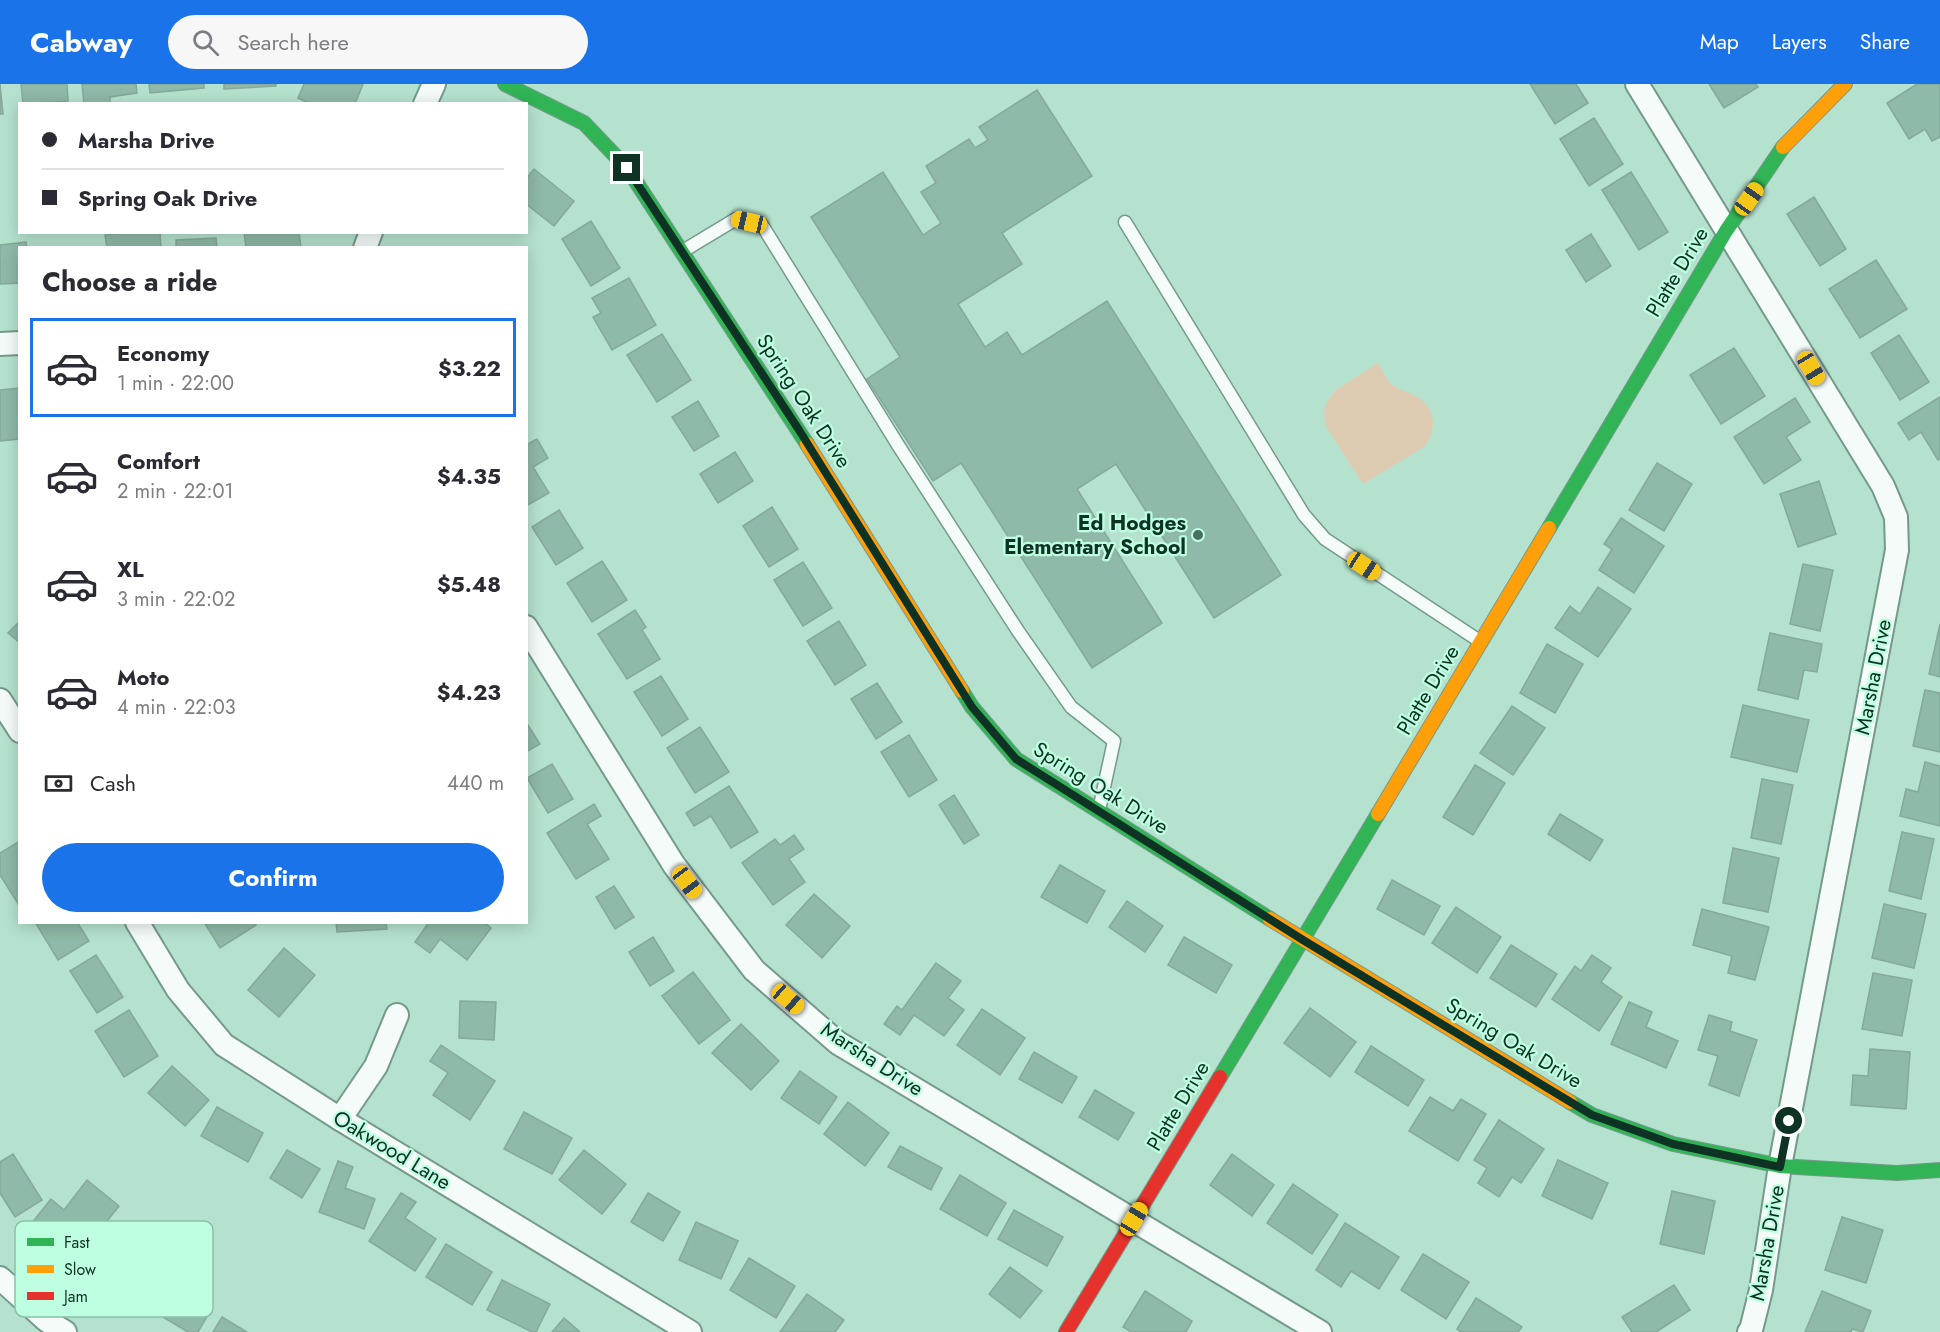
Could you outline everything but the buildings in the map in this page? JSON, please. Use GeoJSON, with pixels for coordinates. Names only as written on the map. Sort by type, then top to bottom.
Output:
{"type":"FeatureCollection","features":[{"type":"Feature","properties":{"kind":"street"},"geometry":{"type":"LineString","coordinates":[[426,102],[434,84]]}},
{"type":"Feature","properties":{"kind":"street","name":"Spring Oak Drive"},"geometry":{"type":"LineString","coordinates":[[505,84],[584,123],[627,168],[799,430],[972,707],[1016,759],[1303,940],[1592,1115],[1673,1144],[1780,1167],[1898,1173],[1940,1170]]}},
{"type":"Feature","properties":{"kind":"street","name":"Marsha Drive"},"geometry":{"type":"LineString","coordinates":[[1637,84],[1883,486],[1896,517],[1897,550],[1780,1167],[1761,1290],[1749,1332]]}},
{"type":"Feature","properties":{"kind":"street","name":"Platte Drive"},"geometry":{"type":"LineString","coordinates":[[1066,1332],[1726,231],[1788,140],[1845,84]]}},
{"type":"Feature","properties":{"kind":"street"},"geometry":{"type":"LineString","coordinates":[[0,344],[18,343]]}},
{"type":"Feature","properties":{"kind":"street","name":"Marsha Drive"},"geometry":{"type":"LineString","coordinates":[[528,630],[674,865],[754,970],[838,1043],[1320,1332]]}},
{"type":"Feature","properties":{"kind":"street"},"geometry":{"type":"LineString","coordinates":[[0,700],[18,728]]}},
{"type":"Feature","properties":{"kind":"street","name":"Oakwood Lane"},"geometry":{"type":"LineString","coordinates":[[138,924],[178,990],[224,1045],[340,1119],[690,1332]]}},
{"type":"Feature","properties":{"kind":"street"},"geometry":{"type":"LineString","coordinates":[[340,1119],[376,1066],[397,1015]]}},
{"type":"Feature","properties":{"kind":"street"},"geometry":{"type":"LineString","coordinates":[[0,1278],[15,1292]]}},
{"type":"Feature","properties":{"kind":"street"},"geometry":{"type":"LineString","coordinates":[[43,1317],[65,1332]]}},
{"type":"Feature","properties":{"kind":"lane"},"geometry":{"type":"LineString","coordinates":[[1822,84],[1830,97]]}},
{"type":"Feature","properties":{"kind":"lane"},"geometry":{"type":"LineString","coordinates":[[682,252],[736,219],[762,225],[898,445],[1018,631],[1071,707],[1114,741],[1099,812]]}},
{"type":"Feature","properties":{"kind":"lane"},"geometry":{"type":"LineString","coordinates":[[1125,222],[1304,514],[1324,539],[1481,642]]}},
{"type":"Feature","properties":{"kind":"shaded area"},"geometry":{"type":"Polygon","coordinates":[[[1378,363],[1392,384],[1416,396],[1428,406],[1433,426],[1424,447],[1363,484],[1325,425],[1324,410],[1327,401],[1337,389],[1378,363]]]}},
{"type":"Feature","properties":{"kind":"traffic: fast"},"geometry":{"type":"LineString","coordinates":[[505,84],[584,123],[627,168],[807,444]]}},
{"type":"Feature","properties":{"kind":"traffic: fast"},"geometry":{"type":"LineString","coordinates":[[1549,528],[1726,231],[1783,147]]}},
{"type":"Feature","properties":{"kind":"traffic: fast"},"geometry":{"type":"LineString","coordinates":[[962,691],[972,707],[1016,759],[1270,919]]}},
{"type":"Feature","properties":{"kind":"traffic: fast"},"geometry":{"type":"LineString","coordinates":[[1220,1077],[1378,814]]}},
{"type":"Feature","properties":{"kind":"traffic: fast"},"geometry":{"type":"LineString","coordinates":[[1570,1102],[1592,1115],[1673,1144],[1780,1166],[1897,1173],[1940,1170]]}},
{"type":"Feature","properties":{"kind":"traffic: slow"},"geometry":{"type":"LineString","coordinates":[[1783,147],[1845,84]]}},
{"type":"Feature","properties":{"kind":"traffic: slow"},"geometry":{"type":"LineString","coordinates":[[807,444],[962,691]]}},
{"type":"Feature","properties":{"kind":"traffic: slow"},"geometry":{"type":"LineString","coordinates":[[1378,814],[1549,528]]}},
{"type":"Feature","properties":{"kind":"traffic: slow"},"geometry":{"type":"LineString","coordinates":[[1270,919],[1570,1102]]}},
{"type":"Feature","properties":{"kind":"traffic: jam"},"geometry":{"type":"LineString","coordinates":[[1066,1332],[1220,1077]]}},
{"type":"Feature","properties":{"kind":"place","name":"Ed Hodges Elementary School"},"geometry":{"type":"Point","coordinates":[1198,535]}},
{"type":"Feature","properties":{"kind":"route"},"geometry":{"type":"LineString","coordinates":[[627,168],[799,430],[972,707],[1016,759],[1303,940],[1592,1115],[1673,1144],[1780,1167],[1789,1121]]}}]}
